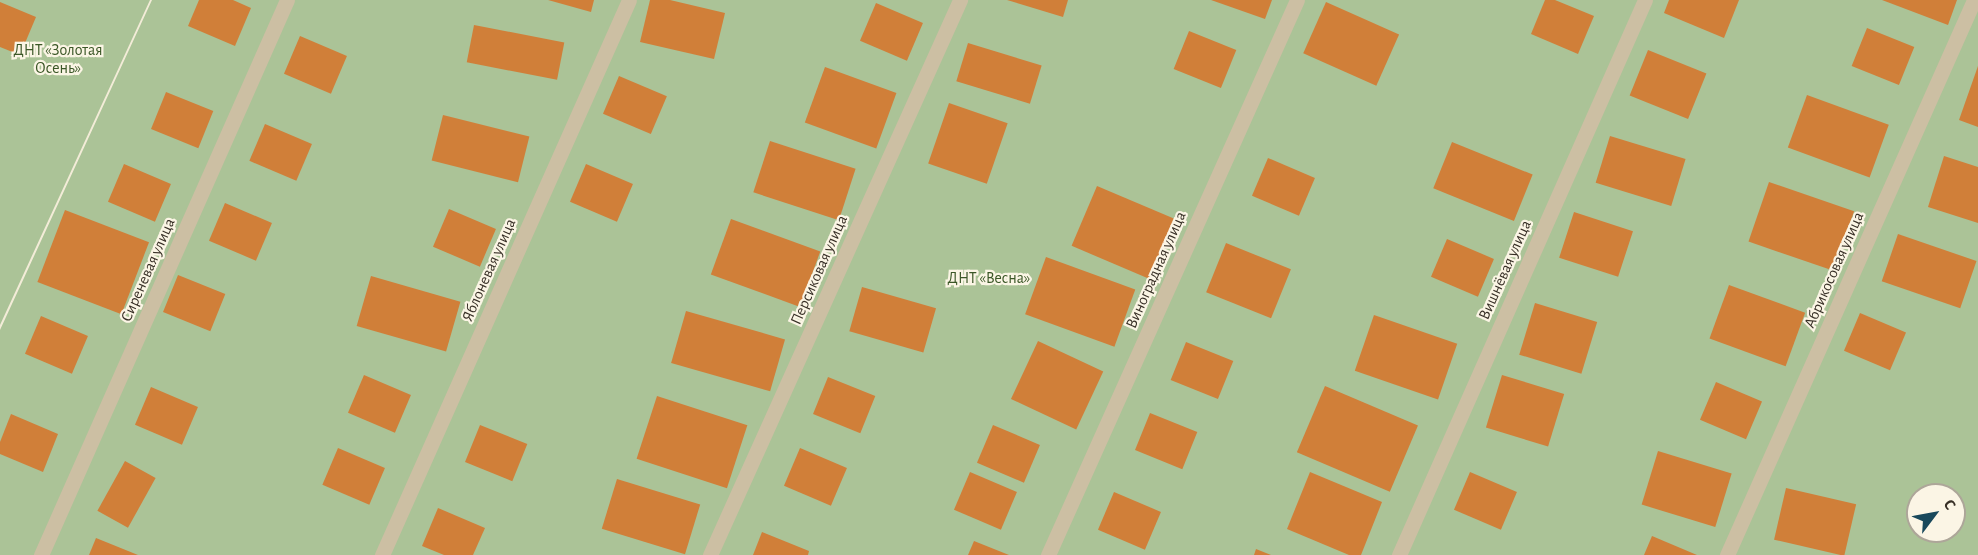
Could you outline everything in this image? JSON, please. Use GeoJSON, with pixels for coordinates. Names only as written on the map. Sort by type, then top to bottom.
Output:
{"type":"FeatureCollection","features":[{"type":"Feature","properties":{"kind":"lane","name":"Сиреневая улица"},"geometry":{"type":"LineString","coordinates":[[41,555],[287,0]]}},
{"type":"Feature","properties":{"kind":"lane","name":"Яблоневая улица"},"geometry":{"type":"LineString","coordinates":[[382,555],[629,0]]}},
{"type":"Feature","properties":{"kind":"lane","name":"Персиковая улица"},"geometry":{"type":"LineString","coordinates":[[710,555],[960,0]]}},
{"type":"Feature","properties":{"kind":"lane","name":"Виноградная улица"},"geometry":{"type":"LineString","coordinates":[[1048,555],[1297,0]]}},
{"type":"Feature","properties":{"kind":"lane","name":"Вишнёвая улица"},"geometry":{"type":"LineString","coordinates":[[1399,555],[1645,0]]}},
{"type":"Feature","properties":{"kind":"lane","name":"Абрикосовая улица"},"geometry":{"type":"LineString","coordinates":[[1727,555],[1974,0]]}},
{"type":"Feature","properties":{"kind":"green space","name":"ДНТ «Золотая Осень»"},"geometry":{"type":"Polygon","coordinates":[[[0,0],[150,0],[0,325],[0,0]]]}},
{"type":"Feature","properties":{"kind":"green space","name":"ДНТ «Весна»"},"geometry":{"type":"Polygon","coordinates":[[[152,0],[1978,0],[1978,555],[0,555],[0,330],[152,0]]]}},
{"type":"Feature","properties":{"kind":"building"},"geometry":{"type":"Polygon","coordinates":[[[199,0],[233,0],[251,8],[235,46],[188,26],[199,0]]]}},
{"type":"Feature","properties":{"kind":"building"},"geometry":{"type":"Polygon","coordinates":[[[548,0],[594,0],[591,12],[548,0]]]}},
{"type":"Feature","properties":{"kind":"building"},"geometry":{"type":"Polygon","coordinates":[[[650,0],[670,0],[725,13],[714,59],[640,42],[650,0]]]}},
{"type":"Feature","properties":{"kind":"building"},"geometry":{"type":"Polygon","coordinates":[[[1007,0],[1068,0],[1063,17],[1007,0]]]}},
{"type":"Feature","properties":{"kind":"building"},"geometry":{"type":"Polygon","coordinates":[[[1211,0],[1272,0],[1265,19],[1211,0]]]}},
{"type":"Feature","properties":{"kind":"building"},"geometry":{"type":"Polygon","coordinates":[[[1545,0],[1555,0],[1594,16],[1578,54],[1531,34],[1545,0]]]}},
{"type":"Feature","properties":{"kind":"building"},"geometry":{"type":"Polygon","coordinates":[[[1669,0],[1739,0],[1724,38],[1664,13],[1669,0]]]}},
{"type":"Feature","properties":{"kind":"building"},"geometry":{"type":"Polygon","coordinates":[[[1882,0],[1957,0],[1948,25],[1882,0]]]}},
{"type":"Feature","properties":{"kind":"building"},"geometry":{"type":"Polygon","coordinates":[[[0,2],[36,17],[20,55],[0,47],[0,2]]]}},
{"type":"Feature","properties":{"kind":"building"},"geometry":{"type":"Polygon","coordinates":[[[1326,2],[1399,35],[1376,86],[1303,53],[1326,2]]]}},
{"type":"Feature","properties":{"kind":"building"},"geometry":{"type":"Polygon","coordinates":[[[876,3],[923,23],[907,61],[860,41],[876,3]]]}},
{"type":"Feature","properties":{"kind":"building"},"geometry":{"type":"Polygon","coordinates":[[[474,25],[564,43],[557,80],[467,62],[474,25]]]}},
{"type":"Feature","properties":{"kind":"building"},"geometry":{"type":"Polygon","coordinates":[[[1867,28],[1914,47],[1899,85],[1852,66],[1867,28]]]}},
{"type":"Feature","properties":{"kind":"building"},"geometry":{"type":"Polygon","coordinates":[[[1189,31],[1236,50],[1221,88],[1174,69],[1189,31]]]}},
{"type":"Feature","properties":{"kind":"building"},"geometry":{"type":"Polygon","coordinates":[[[300,36],[347,56],[331,94],[284,74],[300,36]]]}},
{"type":"Feature","properties":{"kind":"building"},"geometry":{"type":"Polygon","coordinates":[[[968,43],[1042,66],[1030,104],[956,81],[968,43]]]}},
{"type":"Feature","properties":{"kind":"building"},"geometry":{"type":"Polygon","coordinates":[[[1648,50],[1706,74],[1688,119],[1630,95],[1648,50]]]}},
{"type":"Feature","properties":{"kind":"building"},"geometry":{"type":"Polygon","coordinates":[[[1978,66],[1978,127],[1959,120],[1978,66]]]}},
{"type":"Feature","properties":{"kind":"building"},"geometry":{"type":"Polygon","coordinates":[[[825,67],[896,93],[876,148],[805,122],[825,67]]]}},
{"type":"Feature","properties":{"kind":"building"},"geometry":{"type":"Polygon","coordinates":[[[619,76],[667,96],[651,134],[603,114],[619,76]]]}},
{"type":"Feature","properties":{"kind":"building"},"geometry":{"type":"Polygon","coordinates":[[[166,92],[213,111],[198,148],[151,129],[166,92]]]}},
{"type":"Feature","properties":{"kind":"building"},"geometry":{"type":"Polygon","coordinates":[[[1807,95],[1889,125],[1870,177],[1788,148],[1807,95]]]}},
{"type":"Feature","properties":{"kind":"building"},"geometry":{"type":"Polygon","coordinates":[[[949,103],[1008,123],[987,184],[928,164],[949,103]]]}},
{"type":"Feature","properties":{"kind":"building"},"geometry":{"type":"Polygon","coordinates":[[[443,115],[529,137],[518,182],[432,161],[443,115]]]}},
{"type":"Feature","properties":{"kind":"building"},"geometry":{"type":"Polygon","coordinates":[[[265,124],[312,144],[296,181],[249,161],[265,124]]]}},
{"type":"Feature","properties":{"kind":"building"},"geometry":{"type":"Polygon","coordinates":[[[1610,136],[1686,159],[1671,206],[1596,183],[1610,136]]]}},
{"type":"Feature","properties":{"kind":"building"},"geometry":{"type":"Polygon","coordinates":[[[770,141],[856,169],[839,220],[753,192],[770,141]]]}},
{"type":"Feature","properties":{"kind":"building"},"geometry":{"type":"Polygon","coordinates":[[[1452,142],[1533,175],[1514,221],[1433,188],[1452,142]]]}},
{"type":"Feature","properties":{"kind":"building"},"geometry":{"type":"Polygon","coordinates":[[[1944,156],[1978,167],[1978,223],[1928,207],[1944,156]]]}},
{"type":"Feature","properties":{"kind":"building"},"geometry":{"type":"Polygon","coordinates":[[[1268,158],[1315,178],[1299,216],[1252,196],[1268,158]]]}},
{"type":"Feature","properties":{"kind":"building"},"geometry":{"type":"Polygon","coordinates":[[[124,164],[171,184],[155,222],[108,202],[124,164]]]}},
{"type":"Feature","properties":{"kind":"building"},"geometry":{"type":"Polygon","coordinates":[[[586,164],[633,184],[617,222],[570,202],[586,164]]]}},
{"type":"Feature","properties":{"kind":"building"},"geometry":{"type":"Polygon","coordinates":[[[1769,182],[1854,211],[1834,271],[1748,242],[1769,182]]]}},
{"type":"Feature","properties":{"kind":"building"},"geometry":{"type":"Polygon","coordinates":[[[1097,186],[1176,220],[1151,279],[1072,246],[1097,186]]]}},
{"type":"Feature","properties":{"kind":"building"},"geometry":{"type":"Polygon","coordinates":[[[225,203],[272,223],[256,261],[209,241],[225,203]]]}},
{"type":"Feature","properties":{"kind":"building"},"geometry":{"type":"Polygon","coordinates":[[[449,209],[496,229],[480,267],[433,247],[449,209]]]}},
{"type":"Feature","properties":{"kind":"building"},"geometry":{"type":"Polygon","coordinates":[[[65,210],[149,242],[121,314],[37,282],[65,210]]]}},
{"type":"Feature","properties":{"kind":"building"},"geometry":{"type":"Polygon","coordinates":[[[1574,212],[1633,231],[1618,277],[1559,258],[1574,212]]]}},
{"type":"Feature","properties":{"kind":"building"},"geometry":{"type":"Polygon","coordinates":[[[731,219],[820,251],[800,307],[711,274],[731,219]]]}},
{"type":"Feature","properties":{"kind":"building"},"geometry":{"type":"Polygon","coordinates":[[[1898,234],[1976,261],[1960,308],[1882,281],[1898,234]]]}},
{"type":"Feature","properties":{"kind":"building"},"geometry":{"type":"Polygon","coordinates":[[[1447,239],[1494,259],[1478,297],[1431,277],[1447,239]]]}},
{"type":"Feature","properties":{"kind":"building"},"geometry":{"type":"Polygon","coordinates":[[[1226,243],[1291,269],[1271,318],[1206,292],[1226,243]]]}},
{"type":"Feature","properties":{"kind":"building"},"geometry":{"type":"Polygon","coordinates":[[[1046,257],[1135,289],[1114,347],[1025,314],[1046,257]]]}},
{"type":"Feature","properties":{"kind":"building"},"geometry":{"type":"Polygon","coordinates":[[[178,275],[225,294],[210,331],[163,312],[178,275]]]}},
{"type":"Feature","properties":{"kind":"building"},"geometry":{"type":"Polygon","coordinates":[[[371,276],[460,302],[446,352],[357,326],[371,276]]]}},
{"type":"Feature","properties":{"kind":"building"},"geometry":{"type":"Polygon","coordinates":[[[1729,285],[1805,313],[1786,366],[1710,339],[1729,285]]]}},
{"type":"Feature","properties":{"kind":"building"},"geometry":{"type":"Polygon","coordinates":[[[862,287],[936,308],[923,352],[849,331],[862,287]]]}},
{"type":"Feature","properties":{"kind":"building"},"geometry":{"type":"Polygon","coordinates":[[[1535,303],[1597,322],[1581,374],[1519,355],[1535,303]]]}},
{"type":"Feature","properties":{"kind":"building"},"geometry":{"type":"Polygon","coordinates":[[[686,311],[785,339],[770,391],[671,363],[686,311]]]}},
{"type":"Feature","properties":{"kind":"building"},"geometry":{"type":"Polygon","coordinates":[[[1860,313],[1906,333],[1890,370],[1844,351],[1860,313]]]}},
{"type":"Feature","properties":{"kind":"building"},"geometry":{"type":"Polygon","coordinates":[[[1374,315],[1457,344],[1438,399],[1355,371],[1374,315]]]}},
{"type":"Feature","properties":{"kind":"building"},"geometry":{"type":"Polygon","coordinates":[[[41,316],[88,336],[72,374],[25,354],[41,316]]]}},
{"type":"Feature","properties":{"kind":"building"},"geometry":{"type":"Polygon","coordinates":[[[1038,341],[1103,371],[1076,429],[1011,399],[1038,341]]]}},
{"type":"Feature","properties":{"kind":"building"},"geometry":{"type":"Polygon","coordinates":[[[1186,342],[1233,361],[1218,399],[1171,380],[1186,342]]]}},
{"type":"Feature","properties":{"kind":"building"},"geometry":{"type":"Polygon","coordinates":[[[364,375],[411,395],[395,433],[348,413],[364,375]]]}},
{"type":"Feature","properties":{"kind":"building"},"geometry":{"type":"Polygon","coordinates":[[[1502,375],[1564,394],[1548,447],[1486,428],[1502,375]]]}},
{"type":"Feature","properties":{"kind":"building"},"geometry":{"type":"Polygon","coordinates":[[[828,377],[875,396],[860,433],[813,414],[828,377]]]}},
{"type":"Feature","properties":{"kind":"building"},"geometry":{"type":"Polygon","coordinates":[[[1716,382],[1762,402],[1746,439],[1700,420],[1716,382]]]}},
{"type":"Feature","properties":{"kind":"building"},"geometry":{"type":"Polygon","coordinates":[[[1325,386],[1418,425],[1390,492],[1297,452],[1325,386]]]}},
{"type":"Feature","properties":{"kind":"building"},"geometry":{"type":"Polygon","coordinates":[[[151,387],[198,407],[182,445],[135,425],[151,387]]]}},
{"type":"Feature","properties":{"kind":"building"},"geometry":{"type":"Polygon","coordinates":[[[657,396],[747,425],[727,488],[637,459],[657,396]]]}},
{"type":"Feature","properties":{"kind":"building"},"geometry":{"type":"Polygon","coordinates":[[[1150,413],[1197,432],[1182,469],[1135,450],[1150,413]]]}},
{"type":"Feature","properties":{"kind":"building"},"geometry":{"type":"Polygon","coordinates":[[[11,414],[58,434],[43,472],[0,454],[0,442],[11,414]]]}},
{"type":"Feature","properties":{"kind":"building"},"geometry":{"type":"Polygon","coordinates":[[[480,425],[527,444],[512,481],[465,462],[480,425]]]}},
{"type":"Feature","properties":{"kind":"building"},"geometry":{"type":"Polygon","coordinates":[[[993,425],[1040,445],[1024,483],[977,463],[993,425]]]}},
{"type":"Feature","properties":{"kind":"building"},"geometry":{"type":"Polygon","coordinates":[[[338,448],[385,468],[369,505],[322,485],[338,448]]]}},
{"type":"Feature","properties":{"kind":"building"},"geometry":{"type":"Polygon","coordinates":[[[800,448],[847,468],[831,506],[784,486],[800,448]]]}},
{"type":"Feature","properties":{"kind":"building"},"geometry":{"type":"Polygon","coordinates":[[[1658,451],[1732,474],[1715,527],[1642,505],[1658,451]]]}},
{"type":"Feature","properties":{"kind":"building"},"geometry":{"type":"Polygon","coordinates":[[[125,461],[156,478],[128,528],[97,511],[125,461]]]}},
{"type":"Feature","properties":{"kind":"building"},"geometry":{"type":"Polygon","coordinates":[[[970,472],[1017,492],[1001,530],[954,510],[970,472]]]}},
{"type":"Feature","properties":{"kind":"building"},"geometry":{"type":"Polygon","coordinates":[[[1310,472],[1382,502],[1361,555],[1349,555],[1287,529],[1310,472]]]}},
{"type":"Feature","properties":{"kind":"building"},"geometry":{"type":"Polygon","coordinates":[[[1470,472],[1517,492],[1501,530],[1454,510],[1470,472]]]}},
{"type":"Feature","properties":{"kind":"building"},"geometry":{"type":"Polygon","coordinates":[[[617,479],[700,504],[685,554],[602,529],[617,479]]]}},
{"type":"Feature","properties":{"kind":"building"},"geometry":{"type":"Polygon","coordinates":[[[1786,488],[1856,504],[1844,555],[1774,540],[1786,488]]]}},
{"type":"Feature","properties":{"kind":"building"},"geometry":{"type":"Polygon","coordinates":[[[1114,492],[1161,512],[1145,550],[1098,530],[1114,492]]]}},
{"type":"Feature","properties":{"kind":"building"},"geometry":{"type":"Polygon","coordinates":[[[438,508],[485,528],[473,555],[444,555],[422,546],[438,508]]]}},
{"type":"Feature","properties":{"kind":"building"},"geometry":{"type":"Polygon","coordinates":[[[762,532],[809,551],[808,555],[753,555],[762,532]]]}},
{"type":"Feature","properties":{"kind":"building"},"geometry":{"type":"Polygon","coordinates":[[[1652,536],[1697,555],[1644,555],[1652,536]]]}},
{"type":"Feature","properties":{"kind":"building"},"geometry":{"type":"Polygon","coordinates":[[[96,538],[138,555],[89,555],[96,538]]]}},
{"type":"Feature","properties":{"kind":"building"},"geometry":{"type":"Polygon","coordinates":[[[974,541],[1009,555],[968,555],[974,541]]]}},
{"type":"Feature","properties":{"kind":"building"},"geometry":{"type":"Polygon","coordinates":[[[1256,549],[1271,555],[1254,555],[1256,549]]]}}]}
